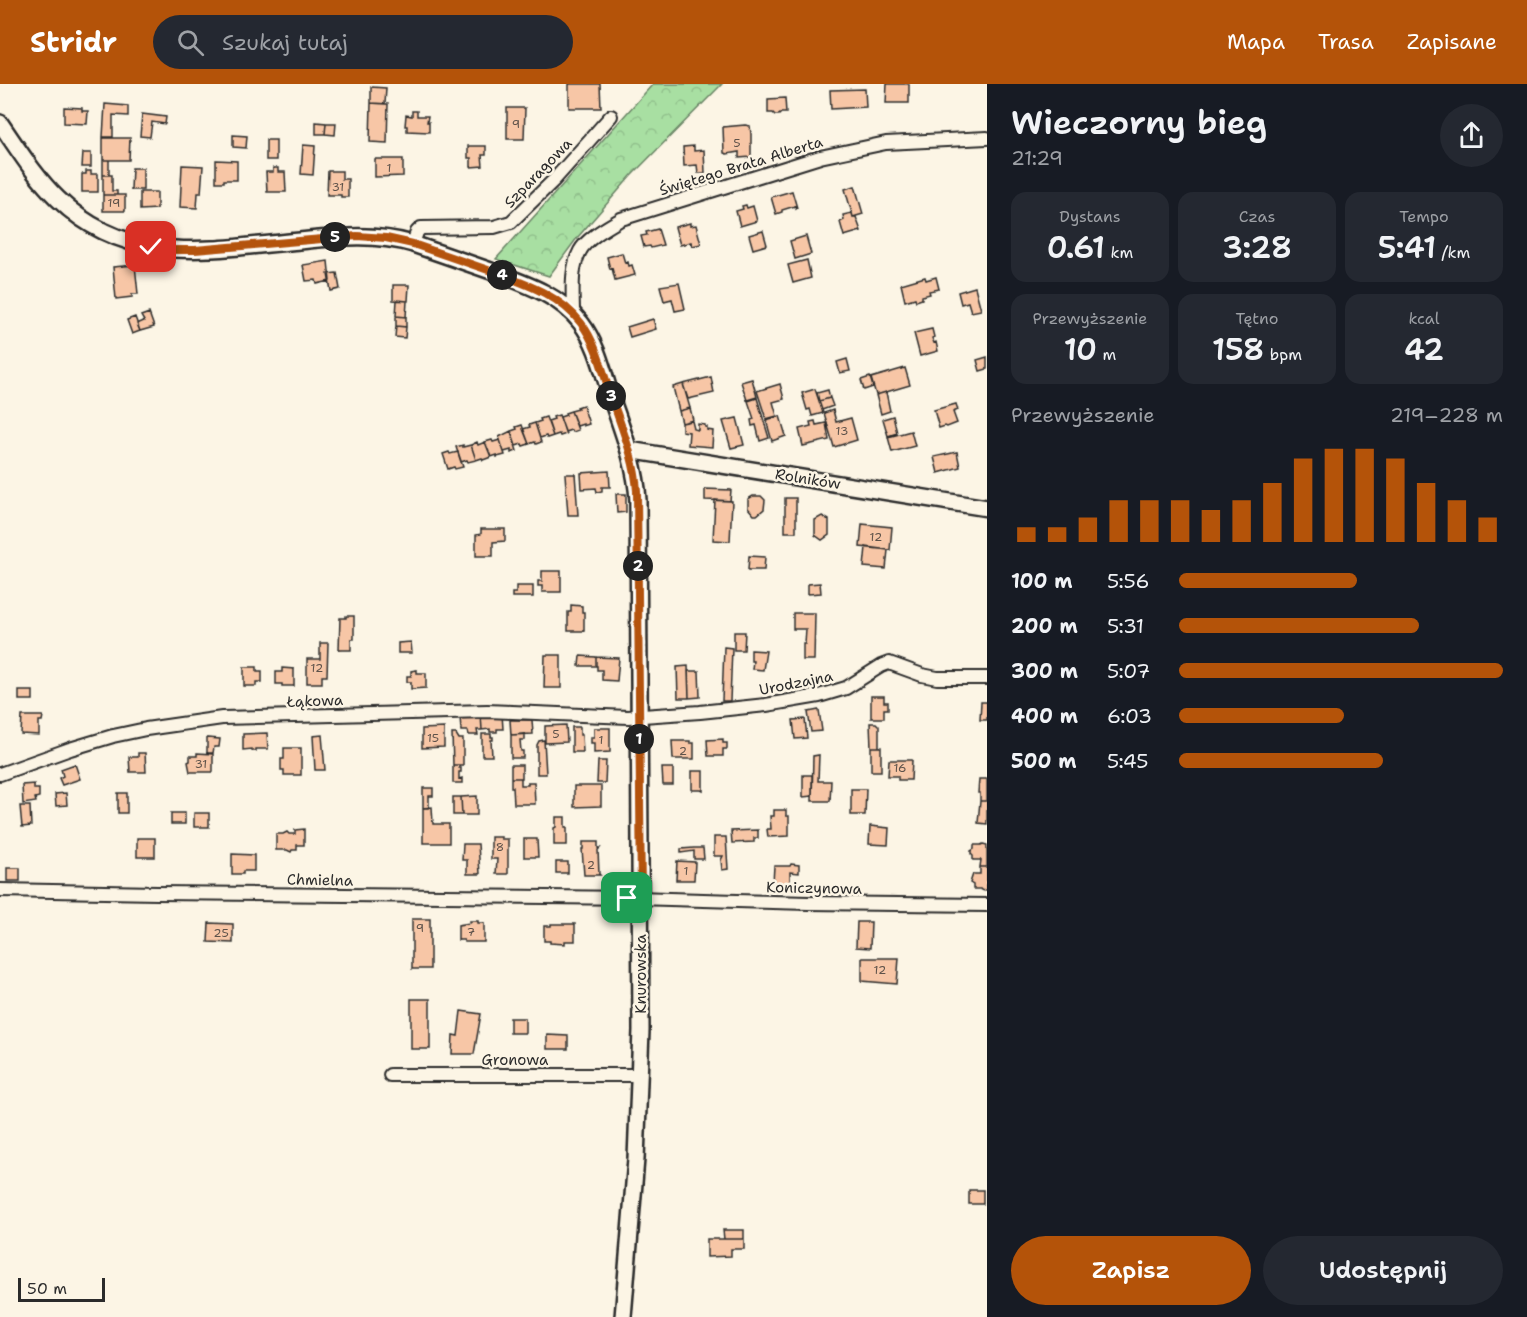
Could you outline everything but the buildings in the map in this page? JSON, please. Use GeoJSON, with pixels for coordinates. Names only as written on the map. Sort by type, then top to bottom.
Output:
{"type":"FeatureCollection","features":[{"type":"Feature","properties":{"kind":"street","name":"Szparagowa"},"geometry":{"type":"LineString","coordinates":[[413,244],[421,228],[494,227],[511,222],[554,180],[611,116]]}},
{"type":"Feature","properties":{"kind":"street","name":"Knurowska"},"geometry":{"type":"LineString","coordinates":[[0,123],[57,198],[92,225],[128,242],[188,251],[357,236],[386,238],[413,244],[532,286],[573,313],[586,331],[596,352],[629,450],[638,500],[642,987],[637,1151],[623,1317]]}},
{"type":"Feature","properties":{"kind":"street","name":"Świętego Brata Alberta"},"geometry":{"type":"LineString","coordinates":[[573,313],[574,269],[580,250],[596,234],[621,219],[820,157],[886,143],[987,138]]}},
{"type":"Feature","properties":{"kind":"street","name":"Rolników"},"geometry":{"type":"LineString","coordinates":[[629,450],[987,508]]}},
{"type":"Feature","properties":{"kind":"street","name":"Urodzajna"},"geometry":{"type":"LineString","coordinates":[[639,717],[766,705],[819,696],[846,688],[889,663],[937,678],[987,678]]}},
{"type":"Feature","properties":{"kind":"street","name":"Łąkowa"},"geometry":{"type":"LineString","coordinates":[[0,774],[113,736],[222,718],[487,711],[639,717]]}},
{"type":"Feature","properties":{"kind":"street","name":"Chmielna"},"geometry":{"type":"LineString","coordinates":[[0,890],[641,898]]}},
{"type":"Feature","properties":{"kind":"street","name":"Koniczynowa"},"geometry":{"type":"LineString","coordinates":[[641,898],[987,905]]}},
{"type":"Feature","properties":{"kind":"street","name":"Gronowa"},"geometry":{"type":"LineString","coordinates":[[390,1075],[640,1075]]}},
{"type":"Feature","properties":{"kind":"green space"},"geometry":{"type":"Polygon","coordinates":[[[653,84],[722,84],[631,176],[577,238],[549,276],[496,259],[653,84]]]}},
{"type":"Feature","properties":{"kind":"route"},"geometry":{"type":"LineString","coordinates":[[151,247],[195,250],[357,236],[394,239],[532,286],[562,304],[580,322],[600,363],[629,450],[637,491],[641,898],[627,898]]}}]}
